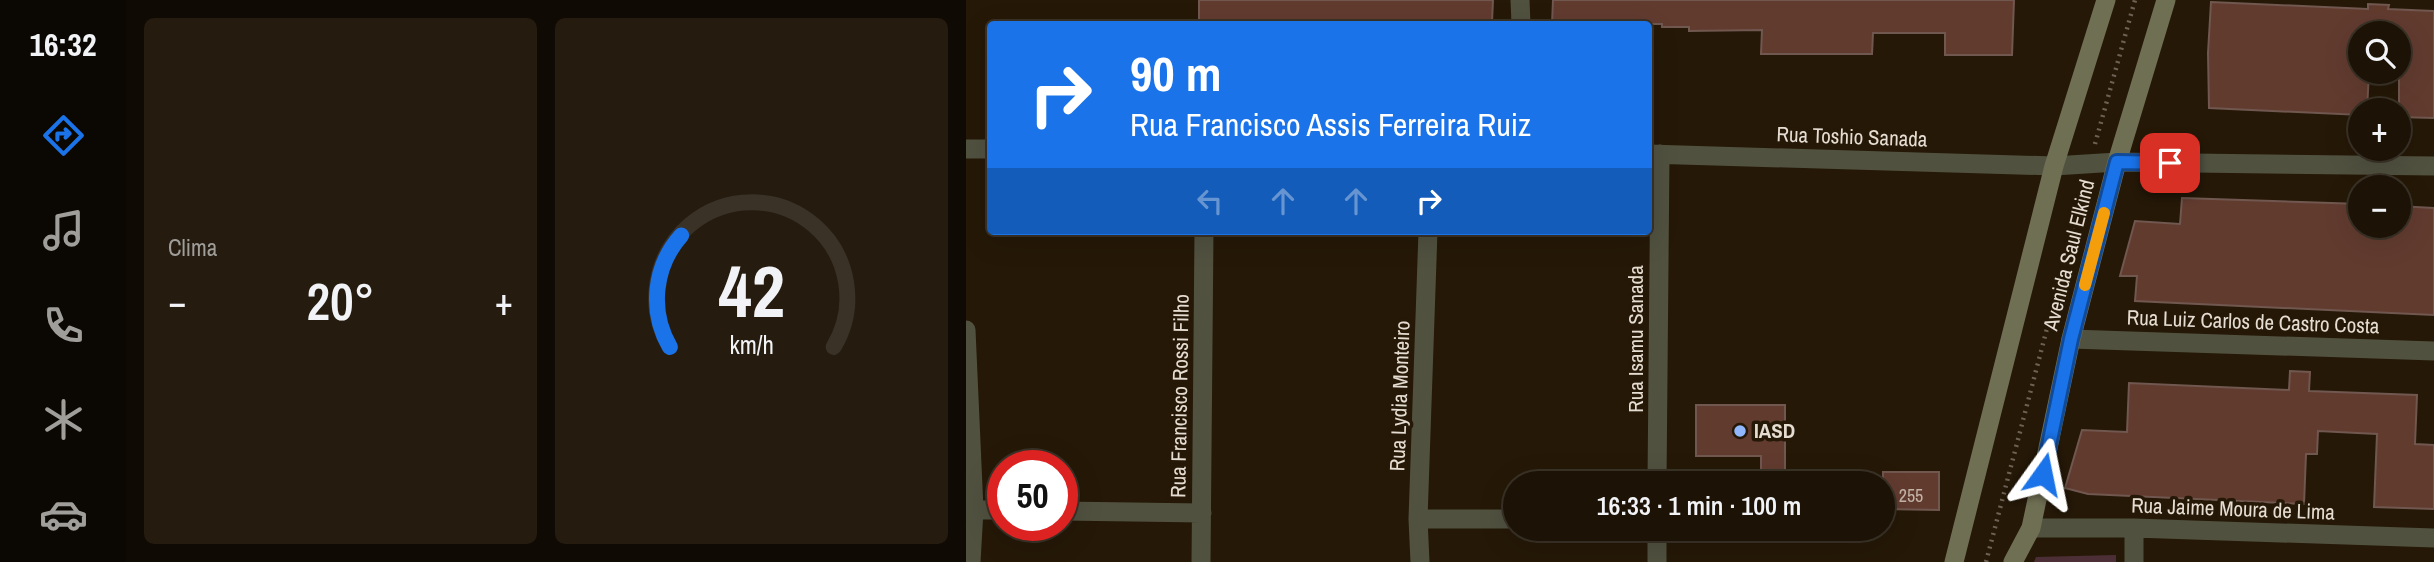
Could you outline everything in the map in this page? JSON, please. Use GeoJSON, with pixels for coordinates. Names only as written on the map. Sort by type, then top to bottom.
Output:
{"type":"FeatureCollection","features":[{"type":"Feature","properties":{"kind":"main road","name":"Avenida Saul Elkind"},"geometry":{"type":"LineString","coordinates":[[1954,562],[2054,166],[2106,0]]}},
{"type":"Feature","properties":{"kind":"main road","name":"Avenida Saul Elkind"},"geometry":{"type":"LineString","coordinates":[[2013,562],[2031,528],[2071,339],[2117,162],[2166,0]]}},
{"type":"Feature","properties":{"kind":"street"},"geometry":{"type":"LineString","coordinates":[[1520,0],[1521,21]]}},
{"type":"Feature","properties":{"kind":"street"},"geometry":{"type":"LineString","coordinates":[[966,149],[987,149]]}},
{"type":"Feature","properties":{"kind":"street","name":"Rua Toshio Sanada"},"geometry":{"type":"LineString","coordinates":[[1654,154],[2054,166],[2117,162],[2434,166]]}},
{"type":"Feature","properties":{"kind":"street","name":"Rua Isamu Sanada"},"geometry":{"type":"LineString","coordinates":[[1654,154],[1657,471]]}},
{"type":"Feature","properties":{"kind":"street","name":"Rua Francisco Rossi Filho"},"geometry":{"type":"LineString","coordinates":[[1201,562],[1204,235]]}},
{"type":"Feature","properties":{"kind":"street","name":"Rua Lydia Monteiro"},"geometry":{"type":"LineString","coordinates":[[1420,562],[1418,519],[1428,235]]}},
{"type":"Feature","properties":{"kind":"street"},"geometry":{"type":"LineString","coordinates":[[966,330],[974,510],[971,562]]}},
{"type":"Feature","properties":{"kind":"street","name":"Rua Luiz Carlos de Castro Costa"},"geometry":{"type":"LineString","coordinates":[[2071,339],[2434,351]]}},
{"type":"Feature","properties":{"kind":"street"},"geometry":{"type":"LineString","coordinates":[[974,510],[987,510]]}},
{"type":"Feature","properties":{"kind":"street"},"geometry":{"type":"LineString","coordinates":[[1078,511],[1202,513]]}},
{"type":"Feature","properties":{"kind":"street"},"geometry":{"type":"LineString","coordinates":[[1418,519],[1503,519]]}},
{"type":"Feature","properties":{"kind":"street","name":"Rua Jaime Moura de Lima"},"geometry":{"type":"LineString","coordinates":[[2031,528],[2134,528],[2434,538]]}},
{"type":"Feature","properties":{"kind":"street"},"geometry":{"type":"LineString","coordinates":[[2134,528],[2134,562]]}},
{"type":"Feature","properties":{"kind":"street"},"geometry":{"type":"LineString","coordinates":[[1657,541],[1657,562]]}},
{"type":"Feature","properties":{"kind":"path"},"geometry":{"type":"LineString","coordinates":[[1986,562],[2038,354],[2135,0]]}},
{"type":"Feature","properties":{"kind":"shaded area"},"geometry":{"type":"Polygon","coordinates":[[[2116,555],[2116,562],[2034,562],[2036,557],[2116,555]]]}},
{"type":"Feature","properties":{"kind":"building"},"geometry":{"type":"Polygon","coordinates":[[[1199,0],[1493,0],[1492,21],[1199,21],[1199,0]]]}},
{"type":"Feature","properties":{"kind":"building"},"geometry":{"type":"Polygon","coordinates":[[[1553,0],[2014,0],[2012,55],[1945,55],[1945,33],[1873,33],[1872,54],[1761,54],[1762,30],[1689,31],[1689,27],[1662,27],[1662,24],[1652,24],[1652,21],[1552,21],[1553,0]]]}},
{"type":"Feature","properties":{"kind":"building"},"geometry":{"type":"Polygon","coordinates":[[[2211,2],[2368,9],[2368,4],[2389,5],[2388,9],[2434,11],[2434,118],[2411,117],[2411,98],[2399,98],[2399,84],[2411,84],[2411,21],[2348,21],[2348,84],[2368,84],[2368,98],[2348,98],[2348,114],[2209,108],[2211,2]]]}},
{"type":"Feature","properties":{"kind":"building"},"geometry":{"type":"Polygon","coordinates":[[[2182,198],[2348,204],[2348,238],[2411,238],[2411,207],[2434,208],[2434,315],[2135,301],[2137,276],[2120,276],[2135,221],[2180,224],[2182,198]]]}},
{"type":"Feature","properties":{"kind":"building"},"geometry":{"type":"Polygon","coordinates":[[[2290,371],[2310,372],[2309,391],[2417,395],[2415,444],[2434,445],[2434,509],[2374,507],[2377,434],[2318,431],[2317,454],[2306,454],[2304,504],[2088,494],[2065,488],[2082,430],[2127,432],[2129,383],[2289,390],[2290,371]]]}},
{"type":"Feature","properties":{"kind":"building","name":"IASD"},"geometry":{"type":"Polygon","coordinates":[[[1696,405],[1785,405],[1785,471],[1761,471],[1761,456],[1696,456],[1696,405]]]}},
{"type":"Feature","properties":{"kind":"building"},"geometry":{"type":"Polygon","coordinates":[[[1895,472],[1939,472],[1939,510],[1895,509],[1895,472]]]}},
{"type":"Feature","properties":{"kind":"slow traffic"},"geometry":{"type":"LineString","coordinates":[[2085,285],[2104,213]]}},
{"type":"Feature","properties":{"kind":"place","name":"IASD"},"geometry":{"type":"Point","coordinates":[1740,431]}},
{"type":"Feature","properties":{"kind":"route"},"geometry":{"type":"LineString","coordinates":[[2043,474],[2071,339],[2117,162],[2170,163]]}}]}
